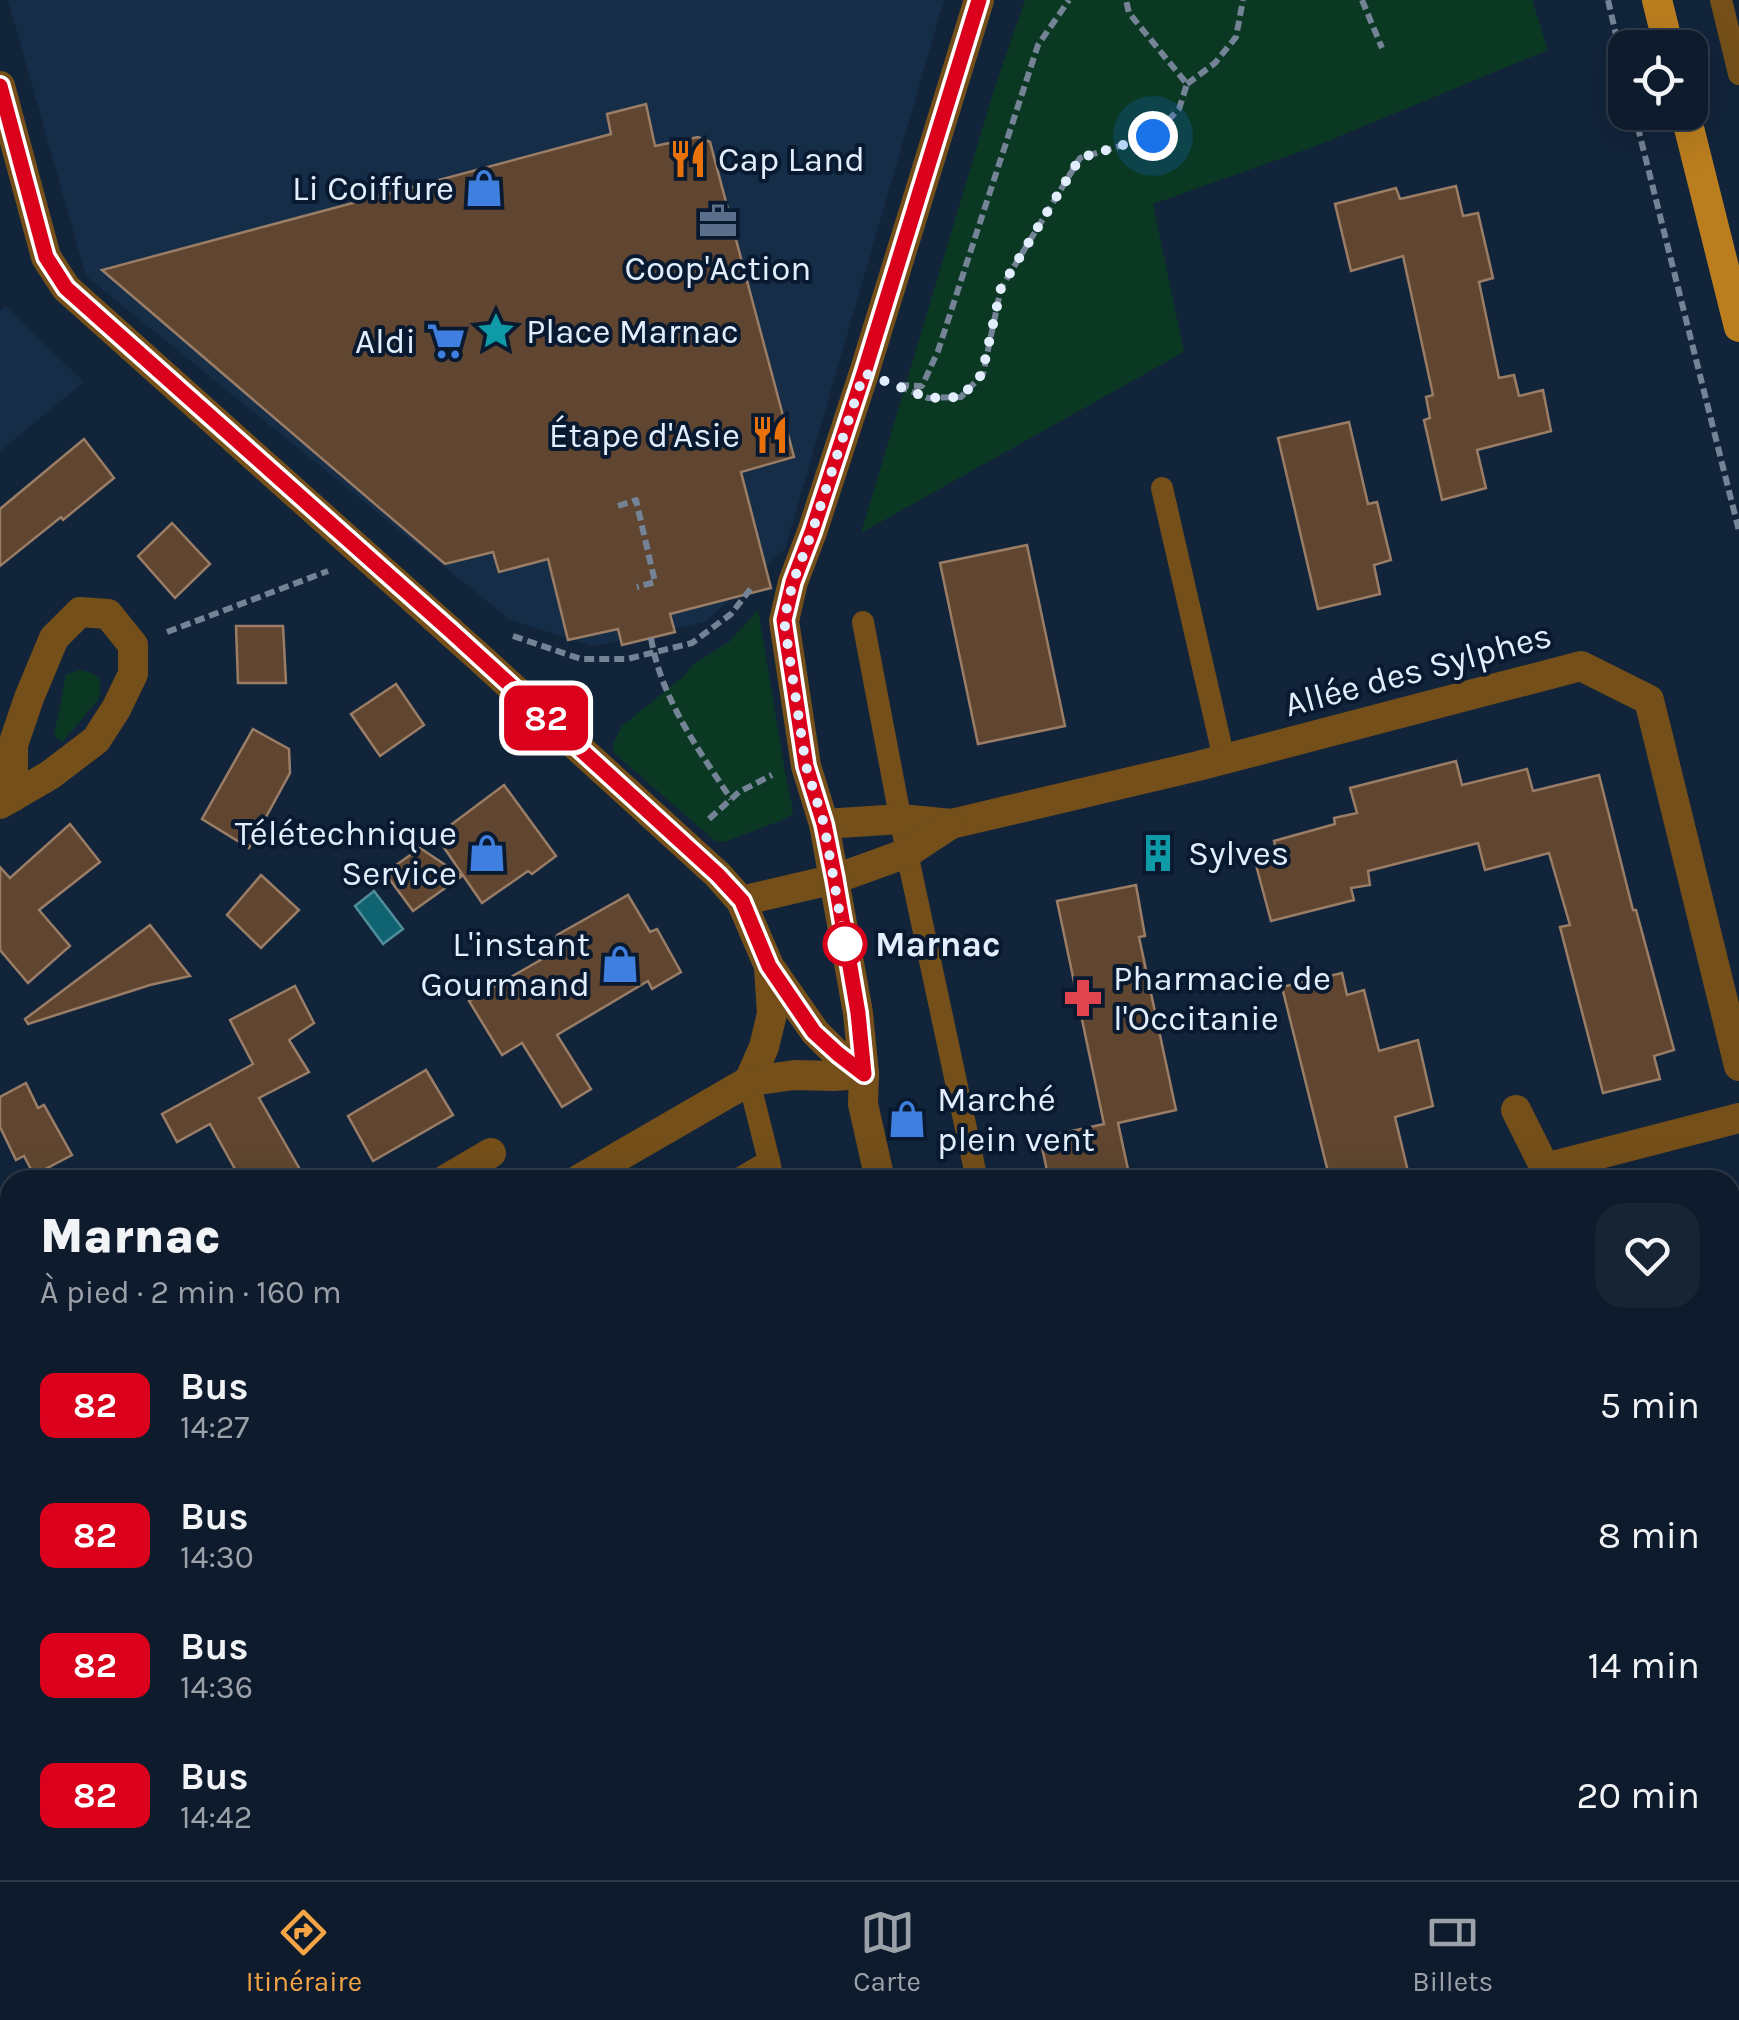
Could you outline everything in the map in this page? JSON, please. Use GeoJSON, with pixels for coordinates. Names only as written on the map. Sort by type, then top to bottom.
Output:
{"type":"FeatureCollection","features":[{"type":"Feature","properties":{"kind":"main road"},"geometry":{"type":"LineString","coordinates":[[1657,0],[1664,30]]}},
{"type":"Feature","properties":{"kind":"main road"},"geometry":{"type":"LineString","coordinates":[[1690,130],[1739,327]]}},
{"type":"Feature","properties":{"kind":"street"},"geometry":{"type":"LineString","coordinates":[[878,1170],[862,1104],[864,1074],[858,1013],[824,824],[806,766],[784,620],[980,0]]}},
{"type":"Feature","properties":{"kind":"street"},"geometry":{"type":"LineString","coordinates":[[0,86],[46,257],[66,288],[718,875],[742,901],[769,966],[814,1032],[864,1074]]}},
{"type":"Feature","properties":{"kind":"street"},"geometry":{"type":"LineString","coordinates":[[80,612],[108,614],[133,645],[133,674],[116,709],[96,740],[6,800],[12,745],[54,638],[80,612]]}},
{"type":"Feature","properties":{"kind":"street","name":"Allée des Sylphes"},"geometry":{"type":"LineString","coordinates":[[824,824],[901,819],[951,824],[1224,759],[1581,666],[1649,700],[1739,1066]]}},
{"type":"Feature","properties":{"kind":"street","name":"Allée des Sylphes"},"geometry":{"type":"LineString","coordinates":[[742,901],[835,879],[907,853],[951,824]]}},
{"type":"Feature","properties":{"kind":"street"},"geometry":{"type":"LineString","coordinates":[[750,1081],[772,1014],[769,966]]}},
{"type":"Feature","properties":{"kind":"street"},"geometry":{"type":"LineString","coordinates":[[595,1170],[750,1081],[795,1074],[864,1074]]}},
{"type":"Feature","properties":{"kind":"street"},"geometry":{"type":"LineString","coordinates":[[1516,1110],[1545,1168],[1739,1118]]}},
{"type":"Feature","properties":{"kind":"street"},"geometry":{"type":"LineString","coordinates":[[462,1170],[491,1153]]}},
{"type":"Feature","properties":{"kind":"lane"},"geometry":{"type":"LineString","coordinates":[[1720,0],[1739,74]]}},
{"type":"Feature","properties":{"kind":"lane"},"geometry":{"type":"LineString","coordinates":[[1162,488],[1224,759]]}},
{"type":"Feature","properties":{"kind":"lane"},"geometry":{"type":"LineString","coordinates":[[862,622],[975,1170]]}},
{"type":"Feature","properties":{"kind":"lane"},"geometry":{"type":"LineString","coordinates":[[750,1081],[771,1170]]}},
{"type":"Feature","properties":{"kind":"path"},"geometry":{"type":"LineString","coordinates":[[1070,0],[1038,46],[944,332],[922,386],[894,385],[928,398],[961,397],[982,374],[1001,288],[1080,158],[1153,136],[1180,109],[1187,84],[1215,63],[1236,37],[1243,0]]}},
{"type":"Feature","properties":{"kind":"path"},"geometry":{"type":"LineString","coordinates":[[1126,0],[1129,13],[1187,84]]}},
{"type":"Feature","properties":{"kind":"path"},"geometry":{"type":"LineString","coordinates":[[1362,0],[1382,48]]}},
{"type":"Feature","properties":{"kind":"path"},"geometry":{"type":"LineString","coordinates":[[1608,0],[1615,30]]}},
{"type":"Feature","properties":{"kind":"path"},"geometry":{"type":"LineString","coordinates":[[1639,130],[1739,531]]}},
{"type":"Feature","properties":{"kind":"path"},"geometry":{"type":"LineString","coordinates":[[618,506],[636,500],[656,582],[637,587]]}},
{"type":"Feature","properties":{"kind":"path"},"geometry":{"type":"LineString","coordinates":[[133,645],[367,557]]}},
{"type":"Feature","properties":{"kind":"path"},"geometry":{"type":"LineString","coordinates":[[502,632],[581,660],[627,660],[692,642],[731,614],[762,575],[793,582]]}},
{"type":"Feature","properties":{"kind":"path"},"geometry":{"type":"LineString","coordinates":[[651,638],[664,689],[731,799]]}},
{"type":"Feature","properties":{"kind":"path"},"geometry":{"type":"LineString","coordinates":[[701,827],[731,799],[760,780],[784,772]]}},
{"type":"Feature","properties":{"kind":"shaded area","name":"Place Marnac"},"geometry":{"type":"Polygon","coordinates":[[[8,0],[944,0],[785,549],[705,622],[593,646],[510,620],[86,276],[8,0]]]}},
{"type":"Feature","properties":{"kind":"shaded area"},"geometry":{"type":"Polygon","coordinates":[[[1025,0],[1532,0],[1548,50],[1316,146],[1153,204],[1184,352],[861,533],[993,93],[1025,0]]]}},
{"type":"Feature","properties":{"kind":"shaded area"},"geometry":{"type":"Polygon","coordinates":[[[5,306],[84,382],[0,451],[0,311],[5,306]]]}},
{"type":"Feature","properties":{"kind":"shaded area"},"geometry":{"type":"Polygon","coordinates":[[[758,610],[793,810],[785,819],[724,842],[715,841],[614,753],[613,744],[622,726],[693,665],[730,641],[758,610]]]}},
{"type":"Feature","properties":{"kind":"shaded area"},"geometry":{"type":"Polygon","coordinates":[[[79,670],[98,679],[100,693],[62,742],[54,736],[66,675],[79,670]]]}},
{"type":"Feature","properties":{"kind":"shaded area"},"geometry":{"type":"Polygon","coordinates":[[[374,891],[403,929],[383,944],[355,906],[374,891]]]}},
{"type":"Feature","properties":{"kind":"building"},"geometry":{"type":"Polygon","coordinates":[[[646,104],[655,146],[698,137],[710,142],[794,457],[741,472],[771,588],[670,614],[675,632],[622,645],[618,629],[568,640],[548,559],[499,572],[493,552],[445,564],[102,270],[611,134],[607,114],[646,104]]]}},
{"type":"Feature","properties":{"kind":"building"},"geometry":{"type":"Polygon","coordinates":[[[1456,186],[1463,216],[1478,213],[1493,278],[1479,282],[1499,378],[1514,375],[1519,396],[1543,390],[1551,431],[1477,450],[1486,488],[1442,500],[1424,420],[1430,418],[1426,397],[1433,395],[1403,256],[1351,271],[1335,204],[1396,188],[1400,199],[1456,186]]]}},
{"type":"Feature","properties":{"kind":"building"},"geometry":{"type":"Polygon","coordinates":[[[1349,422],[1368,504],[1377,502],[1391,560],[1374,565],[1380,594],[1318,609],[1278,438],[1349,422]]]}},
{"type":"Feature","properties":{"kind":"building"},"geometry":{"type":"Polygon","coordinates":[[[84,439],[114,478],[0,566],[0,509],[84,439]]]}},
{"type":"Feature","properties":{"kind":"building"},"geometry":{"type":"Polygon","coordinates":[[[172,523],[210,564],[175,598],[138,556],[172,523]]]}},
{"type":"Feature","properties":{"kind":"building"},"geometry":{"type":"Polygon","coordinates":[[[1027,545],[1065,726],[978,744],[940,563],[1027,545]]]}},
{"type":"Feature","properties":{"kind":"building"},"geometry":{"type":"Polygon","coordinates":[[[236,626],[283,626],[286,683],[238,683],[236,626]]]}},
{"type":"Feature","properties":{"kind":"building"},"geometry":{"type":"Polygon","coordinates":[[[396,684],[424,725],[380,756],[351,714],[396,684]]]}},
{"type":"Feature","properties":{"kind":"building"},"geometry":{"type":"Polygon","coordinates":[[[253,729],[289,749],[290,773],[249,848],[202,819],[253,729]]]}},
{"type":"Feature","properties":{"kind":"building"},"geometry":{"type":"Polygon","coordinates":[[[1456,761],[1462,785],[1527,769],[1533,791],[1599,775],[1674,1050],[1654,1056],[1660,1079],[1603,1093],[1560,927],[1570,925],[1549,853],[1485,870],[1478,843],[1368,871],[1370,885],[1351,888],[1354,900],[1271,921],[1256,865],[1278,859],[1274,841],[1335,824],[1334,818],[1357,813],[1350,788],[1456,761]]]}},
{"type":"Feature","properties":{"kind":"building","name":"Télétechnique Service"},"geometry":{"type":"Polygon","coordinates":[[[504,785],[556,856],[482,903],[436,836],[504,785]]]}},
{"type":"Feature","properties":{"kind":"building"},"geometry":{"type":"Polygon","coordinates":[[[70,824],[100,862],[39,910],[70,946],[28,983],[0,950],[0,867],[10,878],[70,824]]]}},
{"type":"Feature","properties":{"kind":"building"},"geometry":{"type":"Polygon","coordinates":[[[420,848],[462,876],[413,911],[385,873],[420,848]]]}},
{"type":"Feature","properties":{"kind":"building"},"geometry":{"type":"Polygon","coordinates":[[[261,875],[299,910],[261,948],[227,915],[261,875]]]}},
{"type":"Feature","properties":{"kind":"building"},"geometry":{"type":"Polygon","coordinates":[[[1136,885],[1145,936],[1139,937],[1176,1110],[1118,1123],[1128,1170],[1047,1170],[1040,1138],[1104,1124],[1057,901],[1136,885]]]}},
{"type":"Feature","properties":{"kind":"building"},"geometry":{"type":"Polygon","coordinates":[[[628,895],[650,932],[657,929],[681,972],[652,989],[648,981],[557,1035],[591,1089],[562,1107],[522,1043],[502,1055],[469,1001],[544,958],[539,948],[556,940],[557,935],[628,895]]]}},
{"type":"Feature","properties":{"kind":"building"},"geometry":{"type":"Polygon","coordinates":[[[150,925],[190,976],[28,1024],[25,1019],[150,925]]]}},
{"type":"Feature","properties":{"kind":"building"},"geometry":{"type":"Polygon","coordinates":[[[1342,973],[1347,995],[1364,990],[1379,1051],[1418,1040],[1433,1106],[1395,1117],[1408,1170],[1328,1170],[1282,987],[1342,973]]]}},
{"type":"Feature","properties":{"kind":"building"},"geometry":{"type":"Polygon","coordinates":[[[295,986],[314,1023],[289,1040],[309,1072],[259,1098],[300,1170],[235,1170],[210,1124],[177,1142],[162,1114],[253,1064],[230,1020],[295,986]]]}},
{"type":"Feature","properties":{"kind":"building"},"geometry":{"type":"Polygon","coordinates":[[[426,1070],[453,1115],[373,1161],[348,1116],[426,1070]]]}},
{"type":"Feature","properties":{"kind":"building"},"geometry":{"type":"Polygon","coordinates":[[[26,1083],[38,1108],[44,1105],[72,1155],[44,1170],[31,1170],[24,1156],[16,1160],[0,1127],[0,1097],[26,1083]]]}},
{"type":"Feature","properties":{"kind":"bus line","name":"82"},"geometry":{"type":"LineString","coordinates":[[0,86],[46,257],[66,288],[718,875],[742,901],[769,966],[814,1032],[864,1074],[858,1013],[835,879],[824,824],[806,766],[784,620],[979,0]]}},
{"type":"Feature","properties":{"kind":"place","name":"Cap Land"},"geometry":{"type":"Point","coordinates":[688,159]}},
{"type":"Feature","properties":{"kind":"place","name":"Li Coiffure"},"geometry":{"type":"Point","coordinates":[484,188]}},
{"type":"Feature","properties":{"kind":"place","name":"Coop'Action"},"geometry":{"type":"Point","coordinates":[718,221]}},
{"type":"Feature","properties":{"kind":"place","name":"Place Marnac"},"geometry":{"type":"Point","coordinates":[496,331]}},
{"type":"Feature","properties":{"kind":"place","name":"Aldi"},"geometry":{"type":"Point","coordinates":[446,341]}},
{"type":"Feature","properties":{"kind":"place","name":"Étape d'Asie"},"geometry":{"type":"Point","coordinates":[770,435]}},
{"type":"Feature","properties":{"kind":"place","name":"Télétechnique Service"},"geometry":{"type":"Point","coordinates":[487,853]}},
{"type":"Feature","properties":{"kind":"place","name":"Sylves"},"geometry":{"type":"Point","coordinates":[1158,853]}},
{"type":"Feature","properties":{"kind":"place","name":"Marnac"},"geometry":{"type":"Point","coordinates":[845,944]}},
{"type":"Feature","properties":{"kind":"place","name":"L'instant Gourmand"},"geometry":{"type":"Point","coordinates":[620,964]}},
{"type":"Feature","properties":{"kind":"place","name":"Pharmacie de l'Occitanie"},"geometry":{"type":"Point","coordinates":[1083,998]}},
{"type":"Feature","properties":{"kind":"place","name":"Marché plein vent"},"geometry":{"type":"Point","coordinates":[907,1119]}},
{"type":"Feature","properties":{"kind":"route"},"geometry":{"type":"LineString","coordinates":[[845,944],[824,824],[806,766],[784,620],[793,582],[864,373],[928,398],[961,397],[982,374],[1001,288],[1080,158],[1153,136]]}}]}
